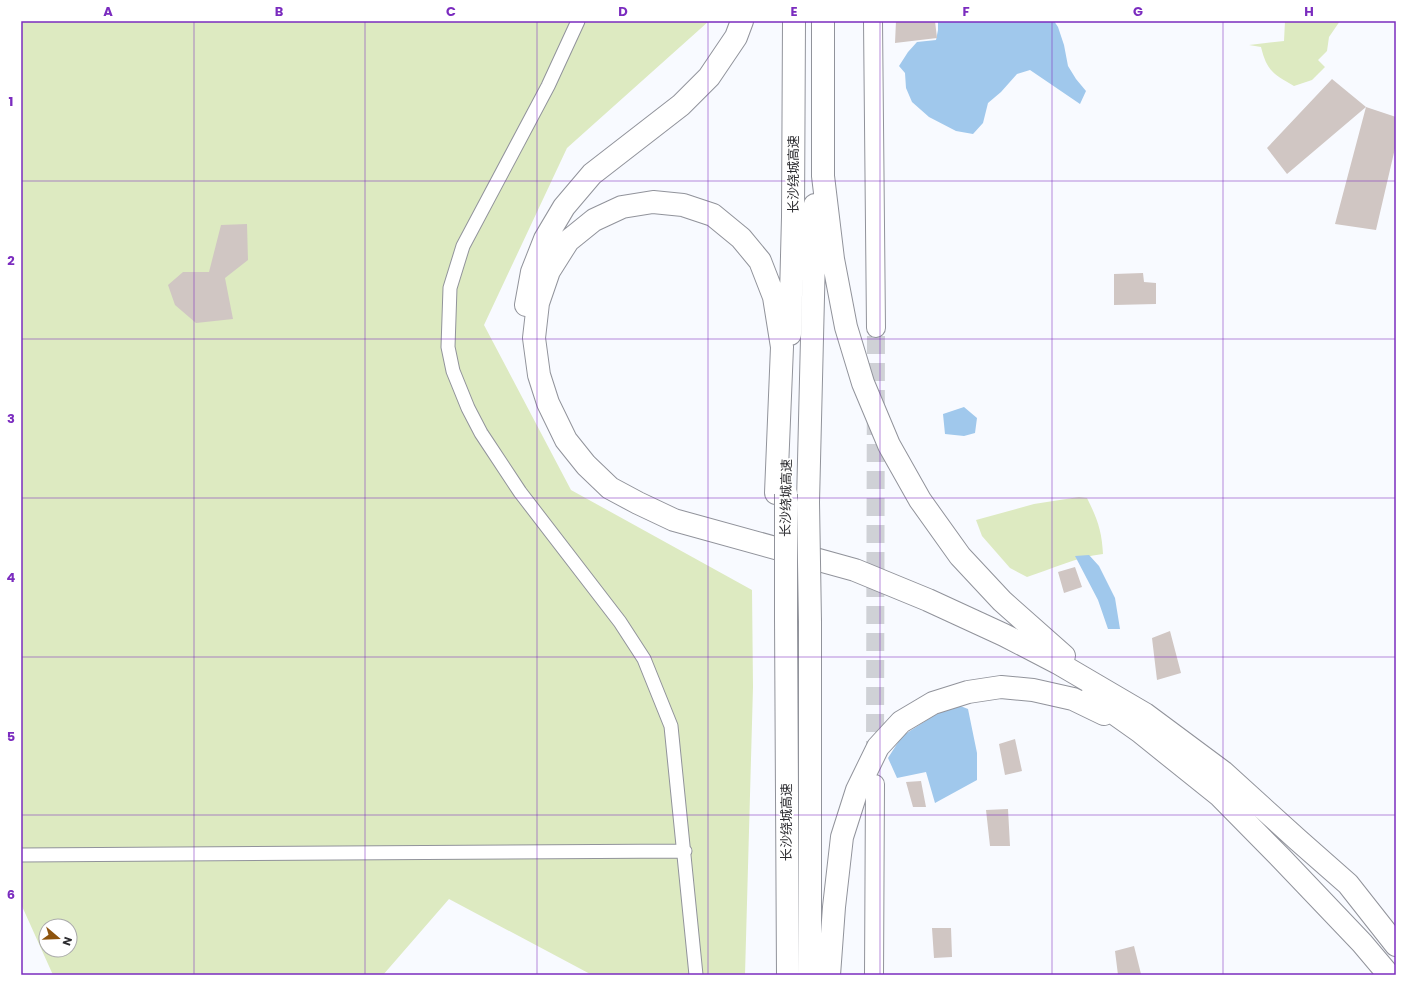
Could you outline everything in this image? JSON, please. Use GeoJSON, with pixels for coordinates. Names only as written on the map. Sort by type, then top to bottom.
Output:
{"type":"FeatureCollection","features":[{"type":"Feature","properties":{"kind":"highway"},"geometry":{"type":"LineString","coordinates":[[742,21],[736,36],[709,77],[681,105],[592,174],[564,207],[545,239],[532,272],[524,316],[525,356],[534,397],[553,440],[580,474],[604,496],[635,515],[673,531],[833,575],[901,601],[967,630],[1032,662],[1086,693],[1139,732],[1220,796],[1362,943],[1389,975]]}},
{"type":"Feature","properties":{"kind":"highway","name":"长沙绕城高速"},"geometry":{"type":"LineString","coordinates":[[788,975],[786,778],[781,617],[781,494],[793,218],[794,21]]}},
{"type":"Feature","properties":{"kind":"highway","name":"长沙绕城高速"},"geometry":{"type":"LineString","coordinates":[[810,975],[810,622],[808,502],[814,256],[815,21]]}},
{"type":"Feature","properties":{"kind":"highway"},"geometry":{"type":"LineString","coordinates":[[823,21],[823,176],[833,259],[846,327],[863,383],[889,445],[920,500],[960,556],[1002,601],[1054,648],[1129,705]]}},
{"type":"Feature","properties":{"kind":"highway"},"geometry":{"type":"LineString","coordinates":[[781,494],[782,347],[774,296],[760,261],[741,238],[713,215],[683,205],[653,202],[622,207],[594,220],[568,241],[549,271],[538,303],[534,338],[539,375],[548,403],[566,440],[586,465],[610,488],[674,520],[855,570],[928,600],[1004,635],[1058,663],[1145,714],[1223,772],[1348,884],[1396,945]]}},
{"type":"Feature","properties":{"kind":"highway"},"geometry":{"type":"LineString","coordinates":[[829,975],[834,907],[842,837],[856,790],[878,747],[901,722],[933,703],[968,692],[1001,687],[1033,690],[1073,699],[1139,732]]}},
{"type":"Feature","properties":{"kind":"street"},"geometry":{"type":"LineString","coordinates":[[578,21],[548,86],[464,246],[450,288],[448,347],[453,371],[468,408],[481,433],[520,492],[620,622],[644,659],[671,726],[685,851],[696,975]]}},
{"type":"Feature","properties":{"kind":"street"},"geometry":{"type":"LineString","coordinates":[[873,21],[876,328]]}},
{"type":"Feature","properties":{"kind":"street"},"geometry":{"type":"LineString","coordinates":[[874,975],[875,784]]}},
{"type":"Feature","properties":{"kind":"street"},"geometry":{"type":"LineString","coordinates":[[21,855],[685,851]]}},
{"type":"Feature","properties":{"kind":"green space"},"geometry":{"type":"Polygon","coordinates":[[[21,21],[709,21],[567,148],[484,325],[571,490],[752,590],[753,687],[745,975],[592,975],[449,899],[383,975],[53,975],[45,958],[78,958],[78,918],[38,918],[38,942],[21,904],[21,21]]]}},
{"type":"Feature","properties":{"kind":"green space"},"geometry":{"type":"Polygon","coordinates":[[[1285,21],[1340,21],[1329,37],[1327,51],[1318,60],[1325,67],[1312,80],[1294,86],[1272,71],[1266,62],[1261,47],[1249,45],[1284,41],[1285,21]]]}},
{"type":"Feature","properties":{"kind":"green space"},"geometry":{"type":"Polygon","coordinates":[[[1079,497],[1087,498],[1094,512],[1100,531],[1103,554],[1074,560],[1027,577],[1010,568],[982,536],[976,520],[1034,504],[1079,497]]]}},
{"type":"Feature","properties":{"kind":"water"},"geometry":{"type":"Polygon","coordinates":[[[938,21],[1054,21],[1058,27],[1064,45],[1068,66],[1086,91],[1080,104],[1030,70],[1017,74],[1001,92],[988,103],[983,123],[973,134],[956,131],[929,117],[912,102],[906,88],[905,73],[899,66],[917,42],[936,40],[938,21]]]}},
{"type":"Feature","properties":{"kind":"water"},"geometry":{"type":"Polygon","coordinates":[[[964,407],[977,418],[975,433],[964,436],[945,434],[943,414],[964,407]]]}},
{"type":"Feature","properties":{"kind":"water"},"geometry":{"type":"Polygon","coordinates":[[[1089,555],[1099,566],[1115,598],[1120,629],[1108,629],[1098,600],[1075,556],[1089,555]]]}},
{"type":"Feature","properties":{"kind":"water"},"geometry":{"type":"Polygon","coordinates":[[[958,705],[968,709],[977,753],[977,780],[935,803],[926,772],[897,778],[888,758],[902,736],[935,715],[958,705]]]}},
{"type":"Feature","properties":{"kind":"building"},"geometry":{"type":"Polygon","coordinates":[[[896,21],[935,21],[937,38],[895,43],[896,21]]]}},
{"type":"Feature","properties":{"kind":"building"},"geometry":{"type":"Polygon","coordinates":[[[1332,79],[1366,107],[1287,174],[1267,148],[1332,79]]]}},
{"type":"Feature","properties":{"kind":"building"},"geometry":{"type":"Polygon","coordinates":[[[1366,107],[1396,117],[1396,144],[1376,230],[1335,224],[1366,107]]]}},
{"type":"Feature","properties":{"kind":"building"},"geometry":{"type":"Polygon","coordinates":[[[247,224],[248,260],[225,278],[233,319],[196,323],[175,305],[168,285],[183,272],[209,272],[221,225],[247,224]]]}},
{"type":"Feature","properties":{"kind":"building"},"geometry":{"type":"Polygon","coordinates":[[[1143,273],[1144,282],[1156,283],[1156,304],[1114,305],[1114,274],[1143,273]]]}},
{"type":"Feature","properties":{"kind":"building"},"geometry":{"type":"Polygon","coordinates":[[[1075,567],[1082,587],[1064,593],[1058,572],[1075,567]]]}},
{"type":"Feature","properties":{"kind":"building"},"geometry":{"type":"Polygon","coordinates":[[[1170,631],[1181,673],[1157,680],[1152,638],[1170,631]]]}},
{"type":"Feature","properties":{"kind":"building"},"geometry":{"type":"Polygon","coordinates":[[[1015,739],[1022,771],[1005,775],[999,744],[1015,739]]]}},
{"type":"Feature","properties":{"kind":"building"},"geometry":{"type":"Polygon","coordinates":[[[921,781],[926,807],[913,807],[906,782],[921,781]]]}},
{"type":"Feature","properties":{"kind":"building"},"geometry":{"type":"Polygon","coordinates":[[[1008,809],[1010,846],[990,846],[986,810],[1008,809]]]}},
{"type":"Feature","properties":{"kind":"building"},"geometry":{"type":"Polygon","coordinates":[[[932,928],[951,928],[952,957],[934,958],[932,928]]]}},
{"type":"Feature","properties":{"kind":"building"},"geometry":{"type":"Polygon","coordinates":[[[1134,946],[1141,974],[1118,975],[1115,951],[1134,946]]]}},
{"type":"Feature","properties":{"kind":"tunnel"},"geometry":{"type":"LineString","coordinates":[[875,759],[876,328]]}}]}
